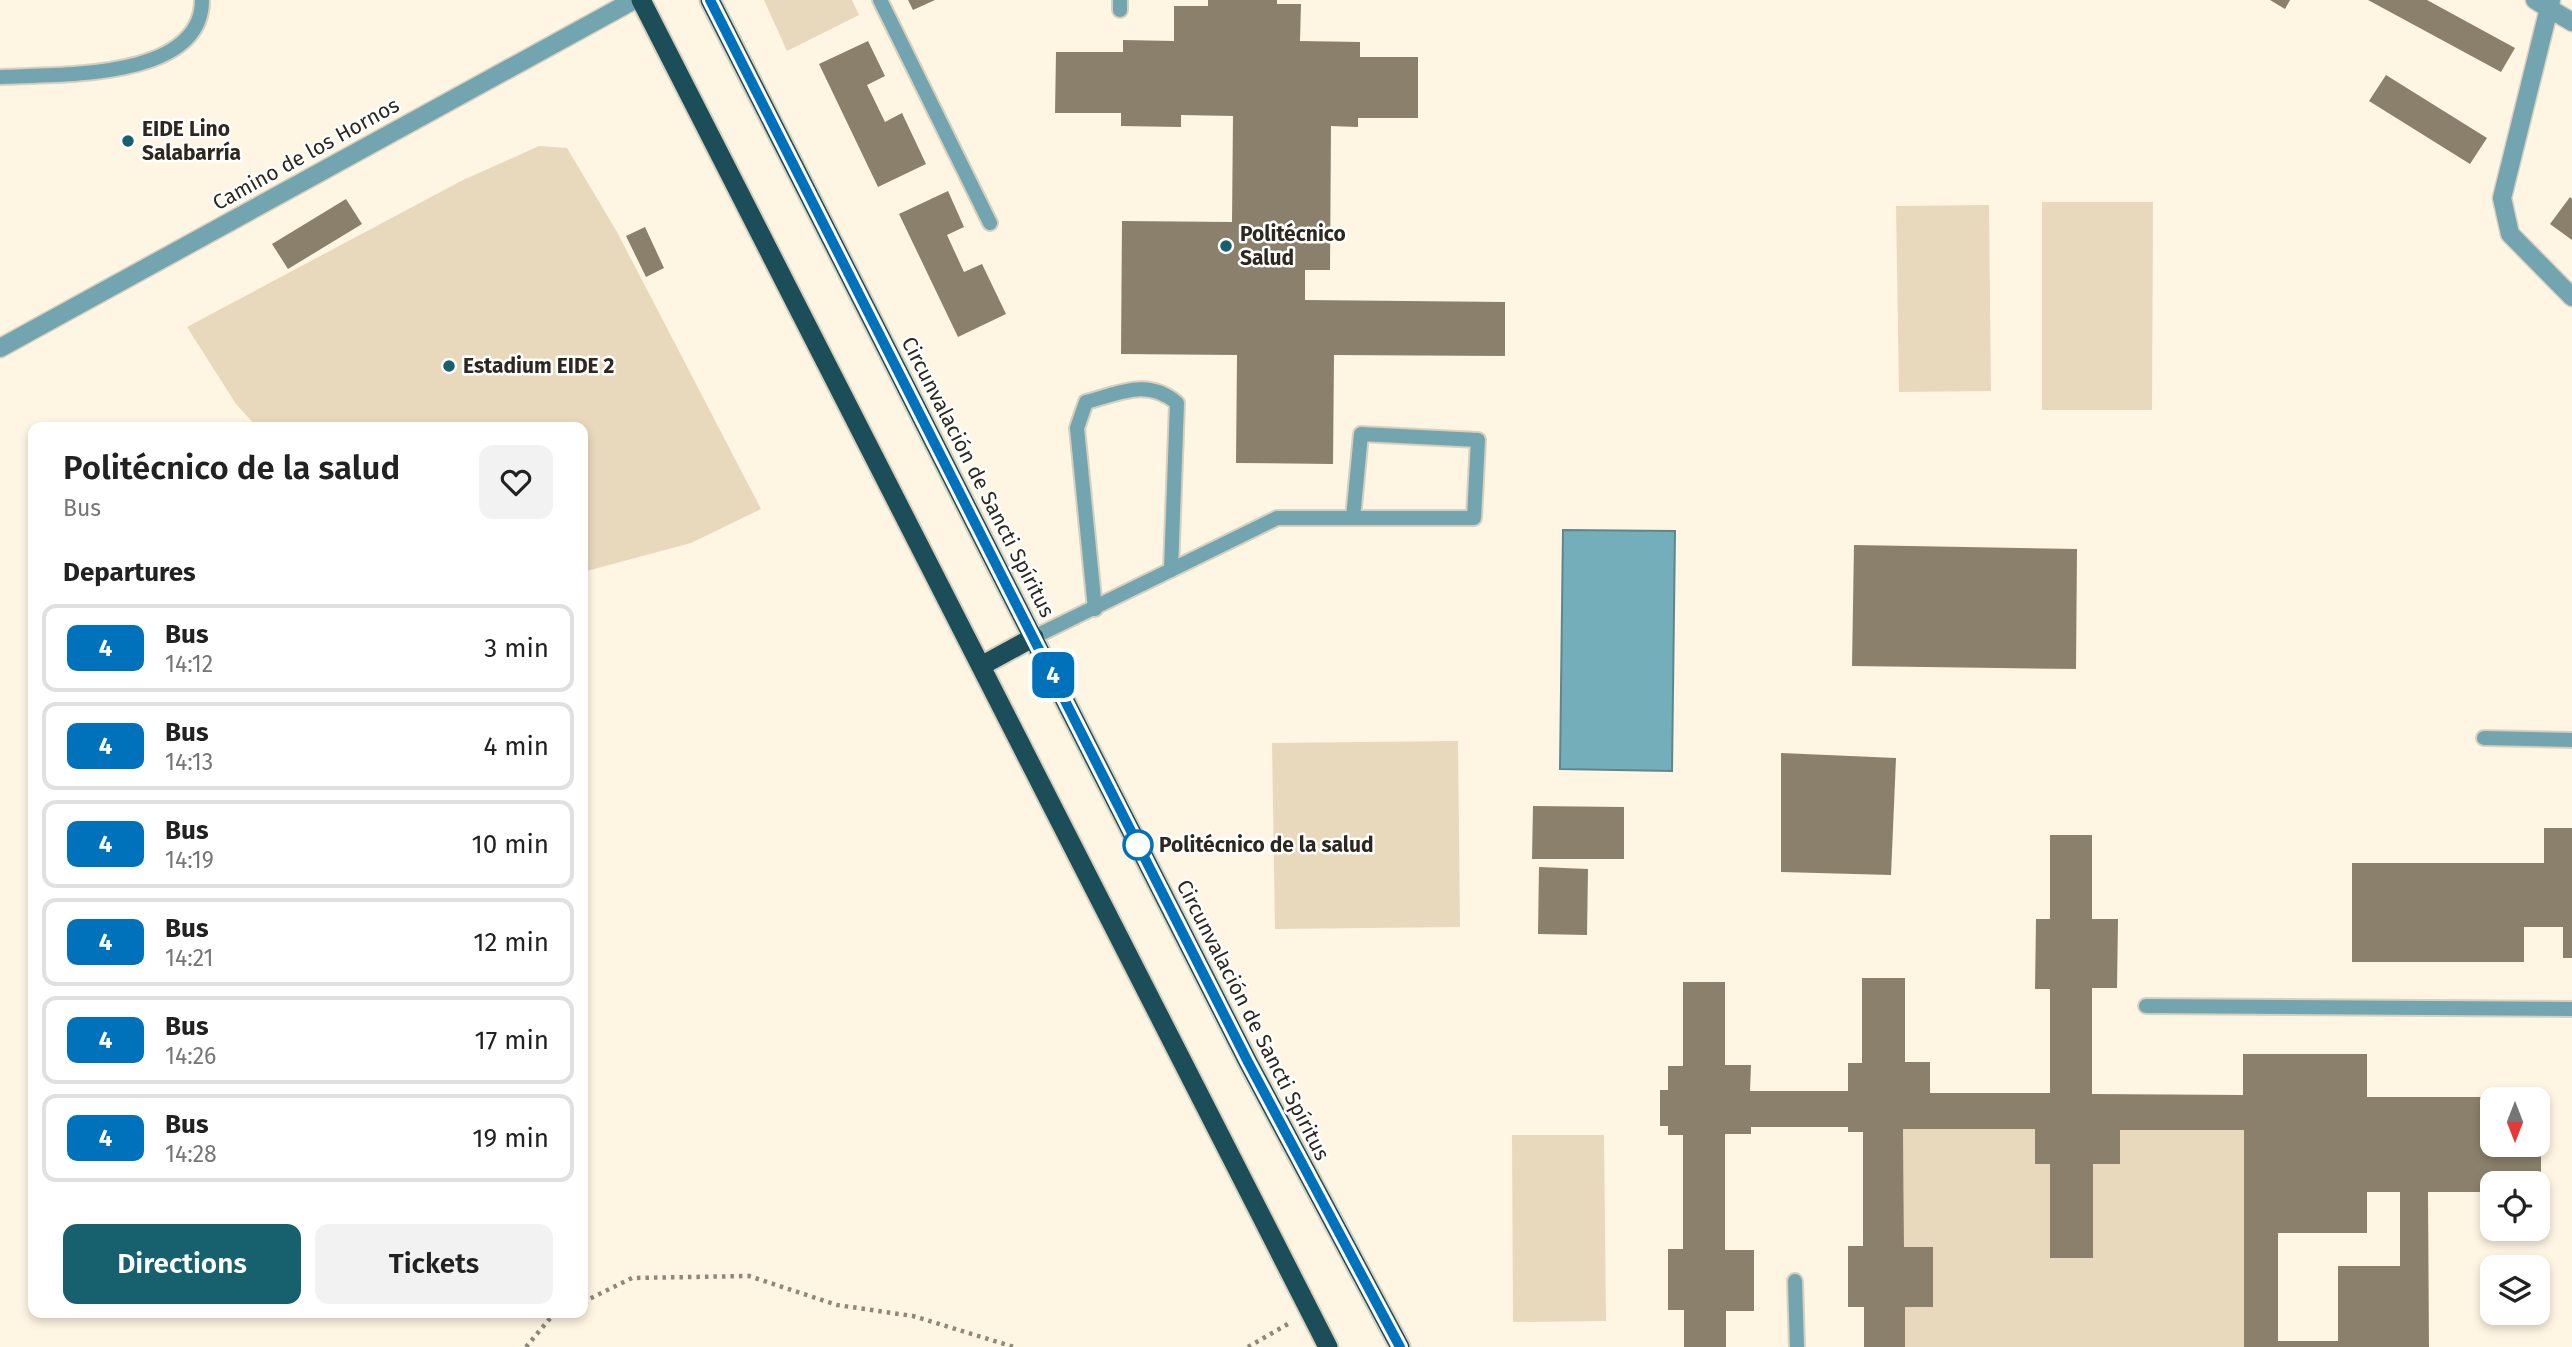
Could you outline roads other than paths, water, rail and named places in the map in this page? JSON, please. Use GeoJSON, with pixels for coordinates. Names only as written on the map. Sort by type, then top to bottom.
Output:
{"type":"FeatureCollection","features":[{"type":"Feature","properties":{"kind":"highway"},"geometry":{"type":"LineString","coordinates":[[640,0],[1328,1347]]}},
{"type":"Feature","properties":{"kind":"highway","name":"Circunvalación de Sancti Spíritus"},"geometry":{"type":"LineString","coordinates":[[710,0],[1248,1062],[1399,1347]]}},
{"type":"Feature","properties":{"kind":"highway"},"geometry":{"type":"LineString","coordinates":[[981,666],[1034,637]]}},
{"type":"Feature","properties":{"kind":"street","name":"Camino de los Hornos"},"geometry":{"type":"LineString","coordinates":[[0,348],[634,0]]}},
{"type":"Feature","properties":{"kind":"street"},"geometry":{"type":"LineString","coordinates":[[2572,22],[2546,3],[2502,198],[2510,234],[2572,297]]}},
{"type":"Feature","properties":{"kind":"lane"},"geometry":{"type":"LineString","coordinates":[[0,77],[114,69],[166,54],[190,38],[202,17],[202,0]]}},
{"type":"Feature","properties":{"kind":"lane"},"geometry":{"type":"LineString","coordinates":[[880,0],[990,223]]}},
{"type":"Feature","properties":{"kind":"lane"},"geometry":{"type":"LineString","coordinates":[[1095,609],[1077,428],[1086,402],[1140,388],[1163,391],[1177,403],[1171,570]]}},
{"type":"Feature","properties":{"kind":"lane"},"geometry":{"type":"LineString","coordinates":[[1034,637],[1277,518],[1353,518],[1474,518],[1478,440],[1361,434],[1353,518]]}},
{"type":"Feature","properties":{"kind":"lane"},"geometry":{"type":"LineString","coordinates":[[2484,738],[2572,740]]}},
{"type":"Feature","properties":{"kind":"lane"},"geometry":{"type":"LineString","coordinates":[[2146,1006],[2572,1009]]}},
{"type":"Feature","properties":{"kind":"lane"},"geometry":{"type":"LineString","coordinates":[[1795,1281],[1797,1347]]}},
{"type":"Feature","properties":{"kind":"water"},"geometry":{"type":"Polygon","coordinates":[[[1563,530],[1675,531],[1672,771],[1560,769],[1563,530]]]}},
{"type":"Feature","properties":{"kind":"place","name":"EIDE Lino Salabarría"},"geometry":{"type":"Point","coordinates":[128,141]}},
{"type":"Feature","properties":{"kind":"place","name":"Politécnico Salud"},"geometry":{"type":"Point","coordinates":[1226,246]}},
{"type":"Feature","properties":{"kind":"place","name":"Estadium EIDE 2"},"geometry":{"type":"Point","coordinates":[449,366]}},
{"type":"Feature","properties":{"kind":"place","name":"Politécnico de la salud"},"geometry":{"type":"Point","coordinates":[1138,845]}}]}
